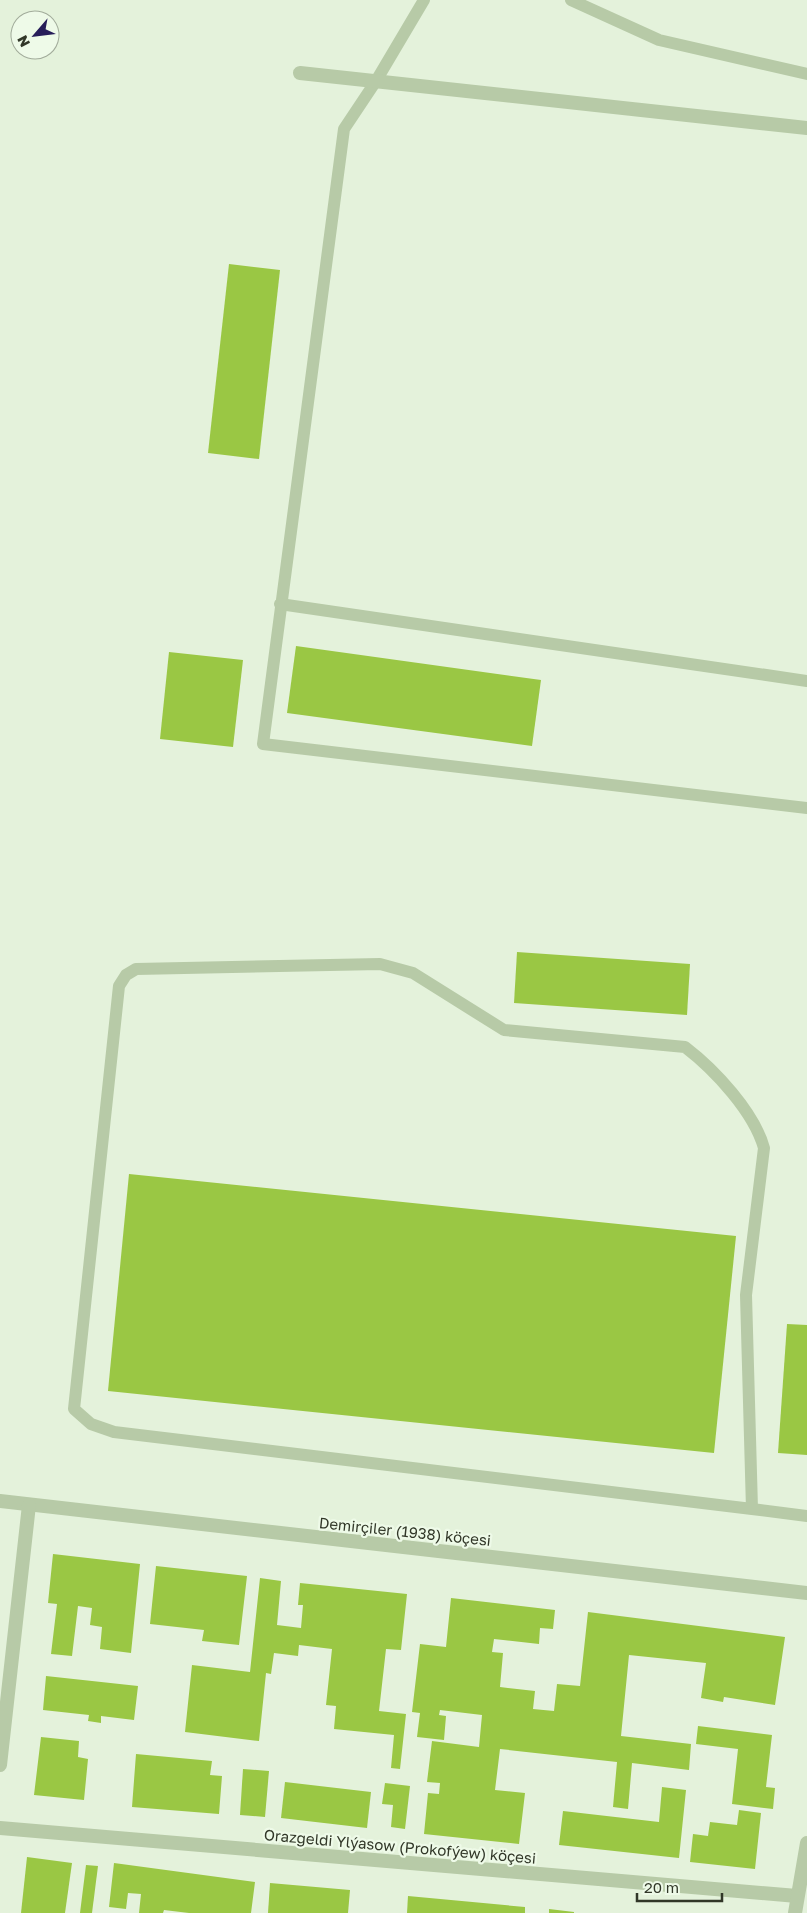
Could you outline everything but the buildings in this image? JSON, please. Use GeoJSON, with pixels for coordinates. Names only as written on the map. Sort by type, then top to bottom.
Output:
{"type":"FeatureCollection","features":[{"type":"Feature","properties":{"kind":"street"},"geometry":{"type":"LineString","coordinates":[[300,73],[807,128]]}},
{"type":"Feature","properties":{"kind":"street","name":"Demirçiler (1938) köçesi"},"geometry":{"type":"LineString","coordinates":[[0,1501],[807,1593]]}},
{"type":"Feature","properties":{"kind":"street"},"geometry":{"type":"LineString","coordinates":[[0,1766],[29,1505]]}},
{"type":"Feature","properties":{"kind":"street","name":"Orazgeldi Ylýasow (Prokofýew) köçesi"},"geometry":{"type":"LineString","coordinates":[[0,1828],[797,1896]]}},
{"type":"Feature","properties":{"kind":"street"},"geometry":{"type":"LineString","coordinates":[[795,1913],[807,1842]]}},
{"type":"Feature","properties":{"kind":"lane"},"geometry":{"type":"LineString","coordinates":[[424,0],[376,81],[344,129],[263,744],[807,808]]}},
{"type":"Feature","properties":{"kind":"lane"},"geometry":{"type":"LineString","coordinates":[[571,0],[659,40],[807,74]]}},
{"type":"Feature","properties":{"kind":"lane"},"geometry":{"type":"LineString","coordinates":[[280,604],[807,681]]}},
{"type":"Feature","properties":{"kind":"lane"},"geometry":{"type":"LineString","coordinates":[[752,1509],[746,1295],[764,1148],[760,1132],[749,1115],[703,1060],[685,1047],[504,1030],[413,973],[380,964],[136,969],[126,975],[120,986],[74,1408],[91,1424],[114,1432],[807,1516]]}}]}
